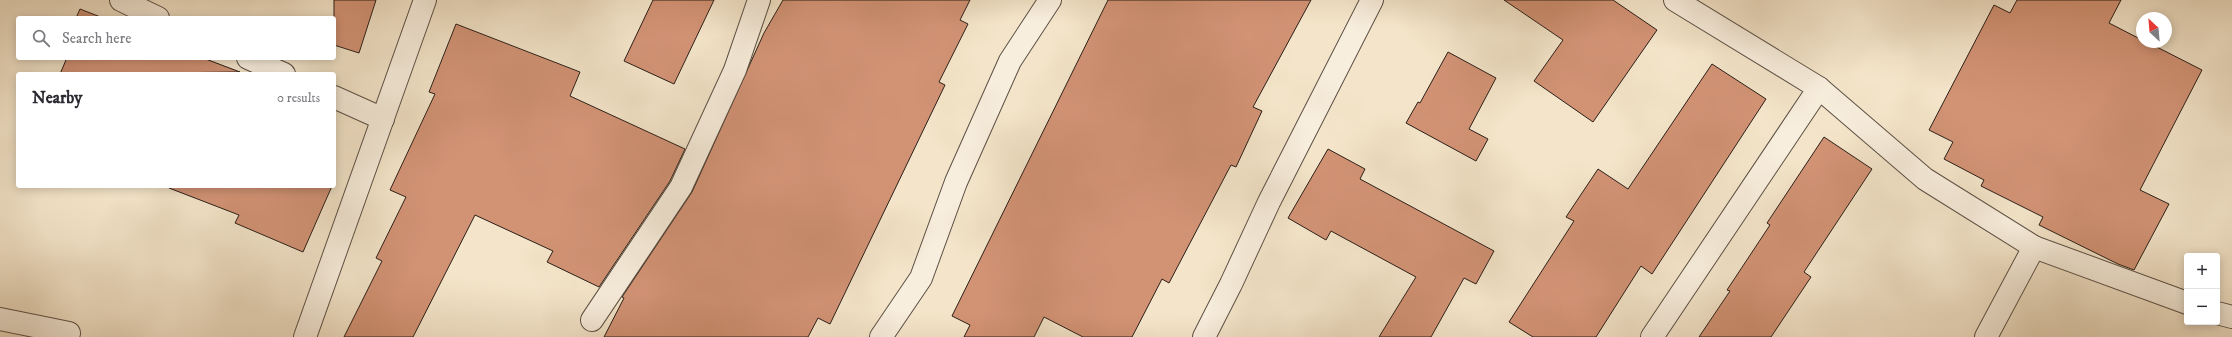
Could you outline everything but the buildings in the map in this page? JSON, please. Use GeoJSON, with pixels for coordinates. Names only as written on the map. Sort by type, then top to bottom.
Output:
{"type":"FeatureCollection","features":[{"type":"Feature","properties":{"kind":"street"},"geometry":{"type":"LineString","coordinates":[[121,0],[154,16]]}},
{"type":"Feature","properties":{"kind":"street"},"geometry":{"type":"LineString","coordinates":[[305,337],[425,0]]}},
{"type":"Feature","properties":{"kind":"street"},"geometry":{"type":"LineString","coordinates":[[592,320],[681,187],[735,70],[759,0]]}},
{"type":"Feature","properties":{"kind":"street"},"geometry":{"type":"LineString","coordinates":[[881,337],[921,278],[956,182],[1010,61],[1050,0]]}},
{"type":"Feature","properties":{"kind":"street"},"geometry":{"type":"LineString","coordinates":[[1204,337],[1231,284],[1269,202],[1372,0]]}},
{"type":"Feature","properties":{"kind":"street"},"geometry":{"type":"LineString","coordinates":[[1675,0],[1820,88],[1925,179],[2034,247],[2184,302]]}},
{"type":"Feature","properties":{"kind":"street"},"geometry":{"type":"LineString","coordinates":[[252,60],[280,72]]}},
{"type":"Feature","properties":{"kind":"street"},"geometry":{"type":"LineString","coordinates":[[1652,337],[1820,88]]}},
{"type":"Feature","properties":{"kind":"street"},"geometry":{"type":"LineString","coordinates":[[336,98],[383,119]]}},
{"type":"Feature","properties":{"kind":"street"},"geometry":{"type":"LineString","coordinates":[[1986,337],[2034,247]]}},
{"type":"Feature","properties":{"kind":"street"},"geometry":{"type":"LineString","coordinates":[[2220,314],[2232,317]]}},
{"type":"Feature","properties":{"kind":"street"},"geometry":{"type":"LineString","coordinates":[[0,319],[69,333]]}}]}
